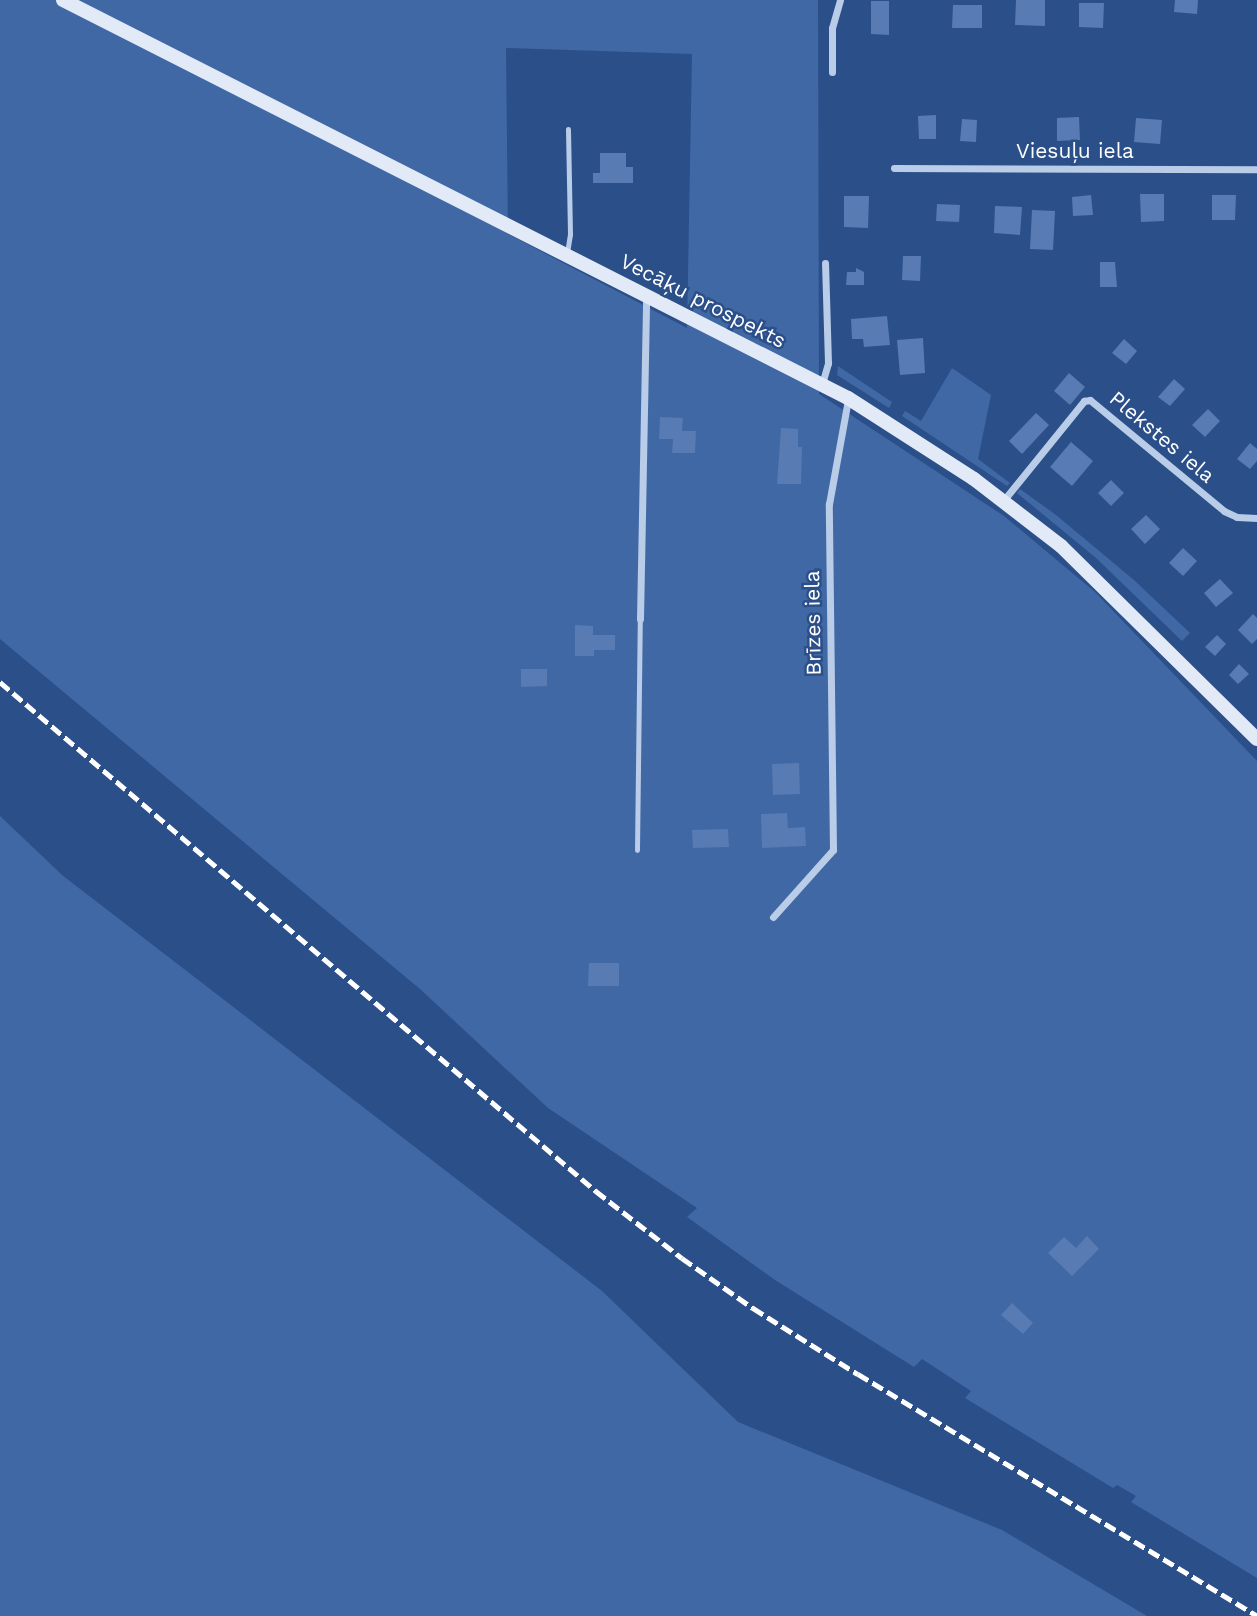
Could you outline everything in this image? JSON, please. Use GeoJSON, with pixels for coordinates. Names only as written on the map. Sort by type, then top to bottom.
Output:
{"type":"FeatureCollection","features":[{"type":"Feature","properties":{"kind":"main road","name":"Vecāķu prospekts"},"geometry":{"type":"LineString","coordinates":[[63,0],[848,398],[1003,501],[1061,546],[1103,584],[1257,739]]}},
{"type":"Feature","properties":{"kind":"street"},"geometry":{"type":"LineString","coordinates":[[832,72],[832,28],[840,0]]}},
{"type":"Feature","properties":{"kind":"street","name":"Viesuļu iela"},"geometry":{"type":"LineString","coordinates":[[894,169],[1257,169]]}},
{"type":"Feature","properties":{"kind":"street"},"geometry":{"type":"LineString","coordinates":[[822,384],[828,363],[825,263]]}},
{"type":"Feature","properties":{"kind":"street"},"geometry":{"type":"LineString","coordinates":[[640,619],[646,296]]}},
{"type":"Feature","properties":{"kind":"street","name":"Brīzes iela"},"geometry":{"type":"LineString","coordinates":[[773,917],[833,850],[829,504],[848,398]]}},
{"type":"Feature","properties":{"kind":"street","name":"Plekstes iela"},"geometry":{"type":"LineString","coordinates":[[1003,501],[1083,401],[1090,400],[1224,511],[1237,517],[1257,518]]}},
{"type":"Feature","properties":{"kind":"lane"},"geometry":{"type":"LineString","coordinates":[[566,256],[570,234],[568,129]]}},
{"type":"Feature","properties":{"kind":"lane"},"geometry":{"type":"LineString","coordinates":[[637,850],[640,619]]}},
{"type":"Feature","properties":{"kind":"shaded area"},"geometry":{"type":"Polygon","coordinates":[[[0,0],[818,0],[819,394],[1004,516],[1095,592],[1257,761],[1257,1578],[1131,1502],[1136,1496],[1117,1485],[1113,1488],[965,1398],[971,1391],[922,1359],[914,1367],[775,1280],[687,1217],[697,1208],[548,1108],[420,989],[0,639],[0,0]],[[506,48],[508,234],[687,328],[692,54],[506,48]]]}},
{"type":"Feature","properties":{"kind":"shaded area"},"geometry":{"type":"Polygon","coordinates":[[[838,366],[892,402],[889,408],[837,375],[838,366]]]}},
{"type":"Feature","properties":{"kind":"shaded area"},"geometry":{"type":"Polygon","coordinates":[[[952,368],[991,395],[978,459],[1010,483],[1007,486],[902,416],[905,411],[921,421],[952,368]]]}},
{"type":"Feature","properties":{"kind":"shaded area"},"geometry":{"type":"Polygon","coordinates":[[[1020,489],[1056,515],[1134,580],[1190,633],[1182,641],[1096,558],[1017,493],[1020,489]]]}},
{"type":"Feature","properties":{"kind":"shaded area"},"geometry":{"type":"Polygon","coordinates":[[[0,816],[62,875],[602,1291],[738,1422],[1002,1530],[1147,1616],[0,1616],[0,816]]]}},
{"type":"Feature","properties":{"kind":"building"},"geometry":{"type":"Polygon","coordinates":[[[1016,0],[1045,0],[1045,26],[1015,25],[1016,0]]]}},
{"type":"Feature","properties":{"kind":"building"},"geometry":{"type":"Polygon","coordinates":[[[1175,0],[1198,0],[1197,14],[1174,12],[1175,0]]]}},
{"type":"Feature","properties":{"kind":"building"},"geometry":{"type":"Polygon","coordinates":[[[871,1],[889,1],[889,35],[871,34],[871,1]]]}},
{"type":"Feature","properties":{"kind":"building"},"geometry":{"type":"Polygon","coordinates":[[[1079,3],[1104,3],[1103,28],[1079,27],[1079,3]]]}},
{"type":"Feature","properties":{"kind":"building"},"geometry":{"type":"Polygon","coordinates":[[[953,5],[982,5],[982,28],[952,28],[953,5]]]}},
{"type":"Feature","properties":{"kind":"building"},"geometry":{"type":"Polygon","coordinates":[[[936,115],[936,139],[919,139],[918,116],[936,115]]]}},
{"type":"Feature","properties":{"kind":"building"},"geometry":{"type":"Polygon","coordinates":[[[1079,117],[1080,140],[1057,141],[1057,118],[1079,117]]]}},
{"type":"Feature","properties":{"kind":"building"},"geometry":{"type":"Polygon","coordinates":[[[1136,118],[1162,120],[1160,144],[1134,142],[1136,118]]]}},
{"type":"Feature","properties":{"kind":"building"},"geometry":{"type":"Polygon","coordinates":[[[962,119],[977,120],[976,142],[960,141],[962,119]]]}},
{"type":"Feature","properties":{"kind":"building"},"geometry":{"type":"Polygon","coordinates":[[[600,153],[626,153],[626,167],[633,167],[633,183],[593,183],[593,173],[600,173],[600,153]]]}},
{"type":"Feature","properties":{"kind":"building"},"geometry":{"type":"Polygon","coordinates":[[[1140,194],[1164,194],[1164,221],[1141,222],[1140,194]]]}},
{"type":"Feature","properties":{"kind":"building"},"geometry":{"type":"Polygon","coordinates":[[[1091,195],[1093,215],[1073,216],[1072,197],[1091,195]]]}},
{"type":"Feature","properties":{"kind":"building"},"geometry":{"type":"Polygon","coordinates":[[[1212,195],[1236,195],[1235,220],[1212,220],[1212,195]]]}},
{"type":"Feature","properties":{"kind":"building"},"geometry":{"type":"Polygon","coordinates":[[[844,196],[869,196],[868,228],[844,227],[844,196]]]}},
{"type":"Feature","properties":{"kind":"building"},"geometry":{"type":"Polygon","coordinates":[[[937,204],[960,205],[959,222],[936,221],[937,204]]]}},
{"type":"Feature","properties":{"kind":"building"},"geometry":{"type":"Polygon","coordinates":[[[995,206],[1022,207],[1020,235],[994,233],[995,206]]]}},
{"type":"Feature","properties":{"kind":"building"},"geometry":{"type":"Polygon","coordinates":[[[1032,210],[1055,211],[1053,250],[1030,249],[1032,210]]]}},
{"type":"Feature","properties":{"kind":"building"},"geometry":{"type":"Polygon","coordinates":[[[903,256],[921,256],[920,281],[902,280],[903,256]]]}},
{"type":"Feature","properties":{"kind":"building"},"geometry":{"type":"Polygon","coordinates":[[[1100,262],[1115,262],[1117,287],[1100,287],[1100,262]]]}},
{"type":"Feature","properties":{"kind":"building"},"geometry":{"type":"Polygon","coordinates":[[[856,268],[864,272],[864,285],[846,285],[847,272],[856,272],[856,268]]]}},
{"type":"Feature","properties":{"kind":"building"},"geometry":{"type":"Polygon","coordinates":[[[887,316],[890,345],[864,347],[863,339],[852,339],[851,319],[887,316]]]}},
{"type":"Feature","properties":{"kind":"building"},"geometry":{"type":"Polygon","coordinates":[[[923,338],[925,373],[900,375],[897,340],[923,338]]]}},
{"type":"Feature","properties":{"kind":"building"},"geometry":{"type":"Polygon","coordinates":[[[1124,339],[1137,351],[1126,364],[1112,353],[1124,339]]]}},
{"type":"Feature","properties":{"kind":"building"},"geometry":{"type":"Polygon","coordinates":[[[1069,373],[1085,387],[1070,405],[1054,391],[1069,373]]]}},
{"type":"Feature","properties":{"kind":"building"},"geometry":{"type":"Polygon","coordinates":[[[1174,379],[1185,389],[1170,406],[1158,397],[1174,379]]]}},
{"type":"Feature","properties":{"kind":"building"},"geometry":{"type":"Polygon","coordinates":[[[1208,409],[1220,421],[1205,437],[1192,425],[1208,409]]]}},
{"type":"Feature","properties":{"kind":"building"},"geometry":{"type":"Polygon","coordinates":[[[1036,413],[1049,425],[1022,454],[1009,441],[1036,413]]]}},
{"type":"Feature","properties":{"kind":"building"},"geometry":{"type":"Polygon","coordinates":[[[660,417],[683,418],[682,431],[696,431],[695,453],[672,453],[673,439],[659,439],[660,417]]]}},
{"type":"Feature","properties":{"kind":"building"},"geometry":{"type":"Polygon","coordinates":[[[781,428],[798,429],[798,447],[802,447],[801,484],[777,484],[781,428]]]}},
{"type":"Feature","properties":{"kind":"building"},"geometry":{"type":"Polygon","coordinates":[[[1071,442],[1093,461],[1072,486],[1050,467],[1071,442]]]}},
{"type":"Feature","properties":{"kind":"building"},"geometry":{"type":"Polygon","coordinates":[[[1250,443],[1257,449],[1257,461],[1250,469],[1237,459],[1250,443]]]}},
{"type":"Feature","properties":{"kind":"building"},"geometry":{"type":"Polygon","coordinates":[[[1111,480],[1124,493],[1111,506],[1098,493],[1111,480]]]}},
{"type":"Feature","properties":{"kind":"building"},"geometry":{"type":"Polygon","coordinates":[[[1146,515],[1160,529],[1145,544],[1131,529],[1146,515]]]}},
{"type":"Feature","properties":{"kind":"building"},"geometry":{"type":"Polygon","coordinates":[[[1183,548],[1197,561],[1183,576],[1169,563],[1183,548]]]}},
{"type":"Feature","properties":{"kind":"building"},"geometry":{"type":"Polygon","coordinates":[[[1220,579],[1233,593],[1216,607],[1204,593],[1220,579]]]}},
{"type":"Feature","properties":{"kind":"building"},"geometry":{"type":"Polygon","coordinates":[[[1253,614],[1257,618],[1257,639],[1252,644],[1238,630],[1253,614]]]}},
{"type":"Feature","properties":{"kind":"building"},"geometry":{"type":"Polygon","coordinates":[[[575,625],[593,626],[593,635],[615,635],[615,650],[594,650],[594,656],[575,656],[575,625]]]}},
{"type":"Feature","properties":{"kind":"building"},"geometry":{"type":"Polygon","coordinates":[[[1217,635],[1226,644],[1215,656],[1205,647],[1217,635]]]}},
{"type":"Feature","properties":{"kind":"building"},"geometry":{"type":"Polygon","coordinates":[[[1239,664],[1249,674],[1238,684],[1229,675],[1239,664]]]}},
{"type":"Feature","properties":{"kind":"building"},"geometry":{"type":"Polygon","coordinates":[[[521,669],[547,669],[547,686],[521,687],[521,669]]]}},
{"type":"Feature","properties":{"kind":"building"},"geometry":{"type":"Polygon","coordinates":[[[799,763],[800,794],[773,795],[772,764],[799,763]]]}},
{"type":"Feature","properties":{"kind":"building"},"geometry":{"type":"Polygon","coordinates":[[[787,813],[788,828],[805,827],[806,846],[762,848],[761,814],[787,813]]]}},
{"type":"Feature","properties":{"kind":"building"},"geometry":{"type":"Polygon","coordinates":[[[728,829],[729,847],[693,848],[692,830],[728,829]]]}},
{"type":"Feature","properties":{"kind":"building"},"geometry":{"type":"Polygon","coordinates":[[[589,963],[619,963],[619,986],[588,986],[589,963]]]}},
{"type":"Feature","properties":{"kind":"building"},"geometry":{"type":"Polygon","coordinates":[[[1087,1236],[1099,1249],[1072,1276],[1048,1253],[1064,1237],[1076,1248],[1087,1236]]]}},
{"type":"Feature","properties":{"kind":"building"},"geometry":{"type":"Polygon","coordinates":[[[1012,1303],[1033,1323],[1023,1334],[1001,1315],[1012,1303]]]}},
{"type":"Feature","properties":{"kind":"railway"},"geometry":{"type":"LineString","coordinates":[[0,682],[596,1191],[682,1258],[753,1308],[858,1374],[1257,1616]]}}]}
